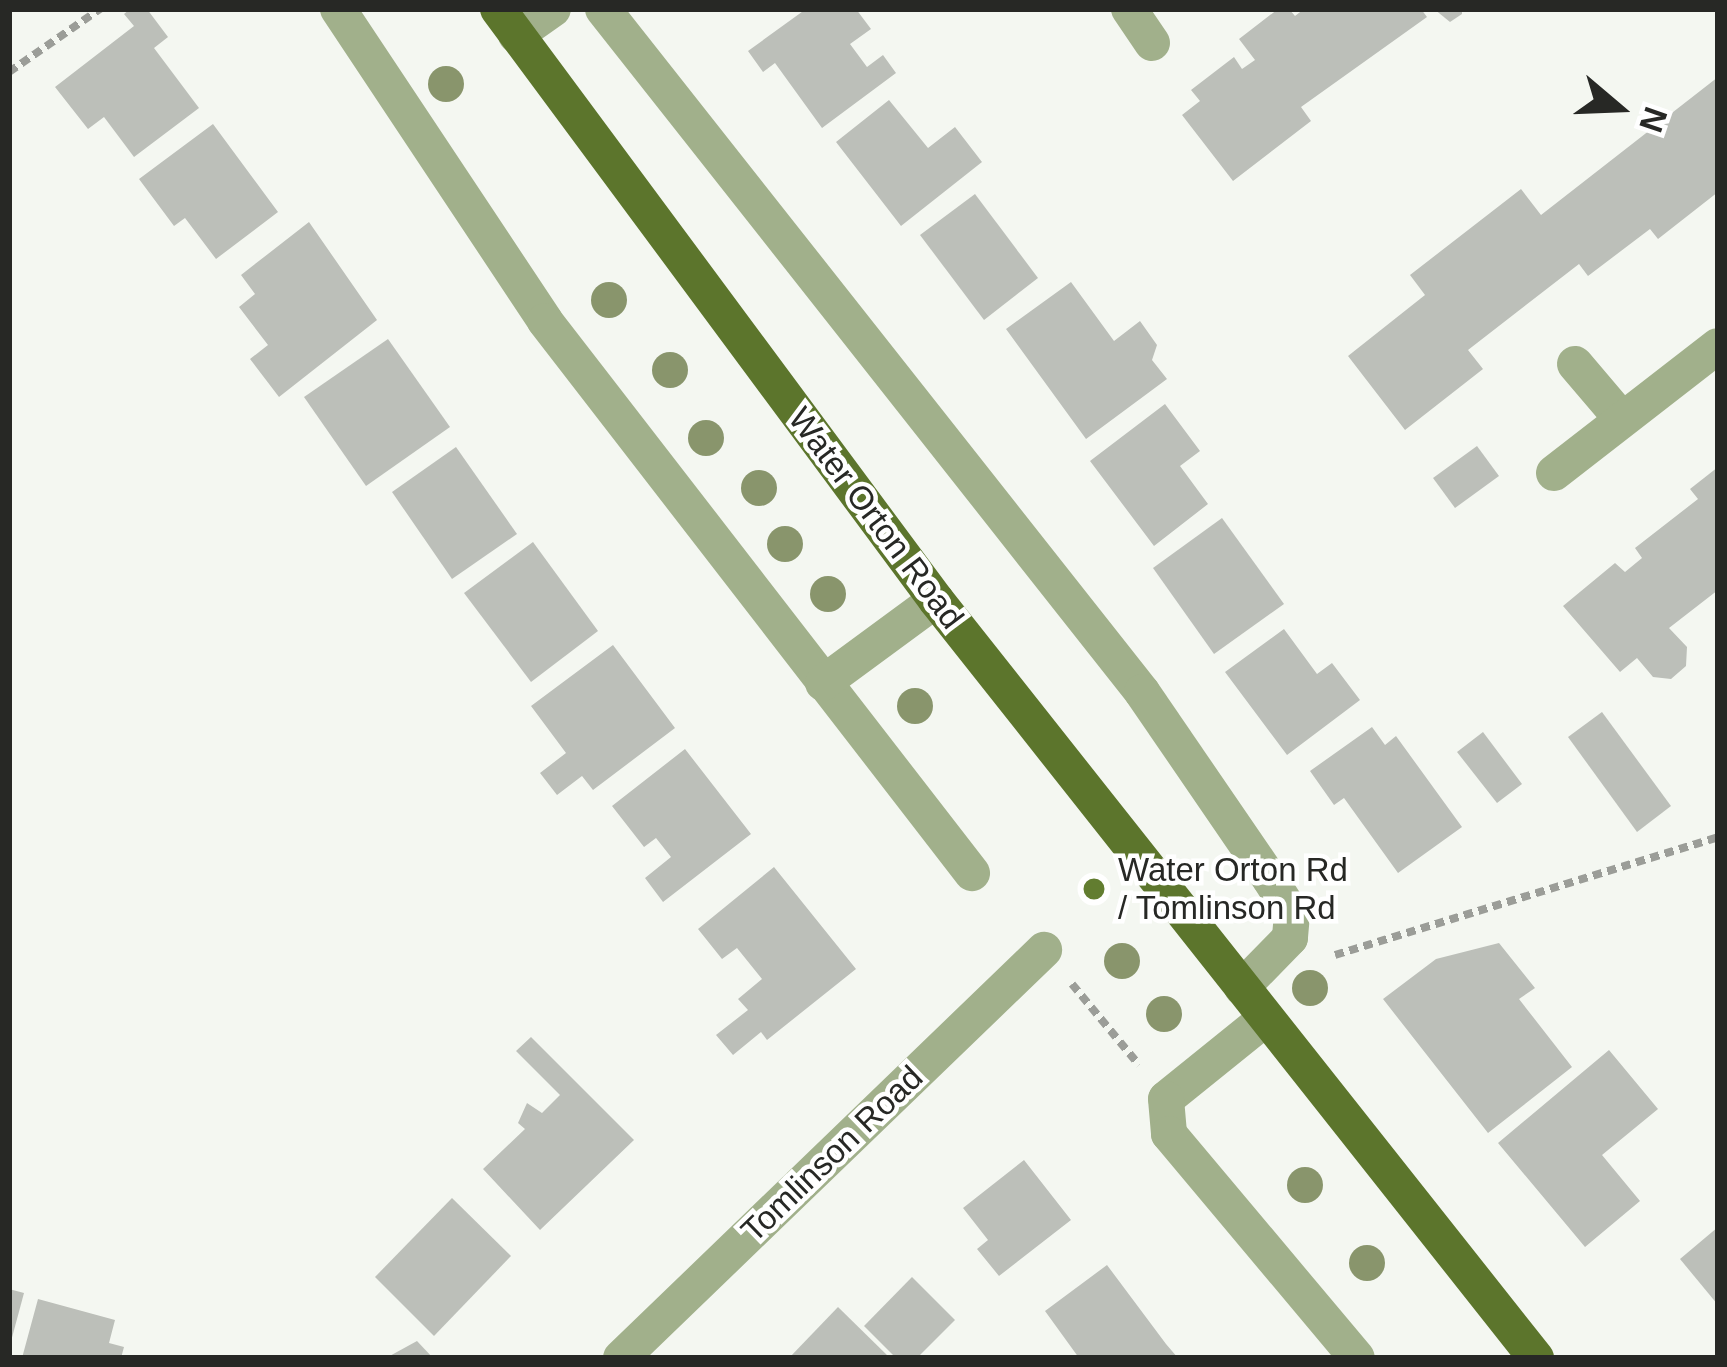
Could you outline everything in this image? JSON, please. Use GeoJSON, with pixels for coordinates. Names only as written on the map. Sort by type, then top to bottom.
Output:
{"type":"FeatureCollection","features":[{"type":"Feature","properties":{"kind":"main road","name":"Water Orton Road"},"geometry":{"type":"LineString","coordinates":[[507,22],[936,600],[1536,1358]]}},
{"type":"Feature","properties":{"kind":"street"},"geometry":{"type":"LineString","coordinates":[[338,9],[545,321],[972,873]]}},
{"type":"Feature","properties":{"kind":"street"},"geometry":{"type":"LineString","coordinates":[[507,22],[554,9]]}},
{"type":"Feature","properties":{"kind":"street"},"geometry":{"type":"LineString","coordinates":[[603,9],[1142,692],[1292,914],[1290,938],[1242,987]]}},
{"type":"Feature","properties":{"kind":"street"},"geometry":{"type":"LineString","coordinates":[[1129,9],[1152,44]]}},
{"type":"Feature","properties":{"kind":"street"},"geometry":{"type":"LineString","coordinates":[[1554,473],[1718,346]]}},
{"type":"Feature","properties":{"kind":"street"},"geometry":{"type":"LineString","coordinates":[[1575,364],[1621,418]]}},
{"type":"Feature","properties":{"kind":"street"},"geometry":{"type":"LineString","coordinates":[[823,683],[936,600]]}},
{"type":"Feature","properties":{"kind":"street","name":"Tomlinson Road"},"geometry":{"type":"LineString","coordinates":[[621,1358],[1044,950]]}},
{"type":"Feature","properties":{"kind":"street"},"geometry":{"type":"LineString","coordinates":[[1264,1019],[1166,1099],[1169,1134],[1358,1358]]}},
{"type":"Feature","properties":{"kind":"path"},"geometry":{"type":"LineString","coordinates":[[9,72],[100,9]]}},
{"type":"Feature","properties":{"kind":"path"},"geometry":{"type":"LineString","coordinates":[[1290,938],[1330,957],[1718,837]]}},
{"type":"Feature","properties":{"kind":"path"},"geometry":{"type":"LineString","coordinates":[[1044,950],[1166,1099]]}},
{"type":"Feature","properties":{"kind":"building"},"geometry":{"type":"Polygon","coordinates":[[[130,9],[147,9],[168,37],[154,48],[199,108],[134,157],[104,117],[88,129],[55,87],[134,26],[124,14],[130,9]]]}},
{"type":"Feature","properties":{"kind":"building"},"geometry":{"type":"Polygon","coordinates":[[[806,9],[856,9],[871,29],[850,44],[867,67],[883,55],[896,73],[822,128],[775,63],[763,72],[748,51],[806,9]]]}},
{"type":"Feature","properties":{"kind":"building"},"geometry":{"type":"Polygon","coordinates":[[[1278,9],[1289,9],[1295,16],[1304,9],[1421,9],[1427,17],[1301,107],[1311,121],[1233,181],[1182,115],[1200,101],[1191,90],[1234,57],[1242,69],[1255,60],[1239,39],[1278,9]]]}},
{"type":"Feature","properties":{"kind":"building"},"geometry":{"type":"Polygon","coordinates":[[[1434,9],[1462,9],[1462,14],[1450,22],[1434,9]]]}},
{"type":"Feature","properties":{"kind":"building"},"geometry":{"type":"Polygon","coordinates":[[[1718,77],[1718,192],[1658,239],[1650,229],[1588,276],[1579,264],[1468,350],[1483,369],[1405,430],[1348,356],[1425,295],[1410,275],[1521,189],[1541,215],[1718,77]]]}},
{"type":"Feature","properties":{"kind":"building"},"geometry":{"type":"Polygon","coordinates":[[[889,100],[928,148],[955,127],[982,162],[901,226],[836,142],[889,100]]]}},
{"type":"Feature","properties":{"kind":"building"},"geometry":{"type":"Polygon","coordinates":[[[213,124],[278,212],[216,259],[185,218],[174,226],[139,179],[213,124]]]}},
{"type":"Feature","properties":{"kind":"building"},"geometry":{"type":"Polygon","coordinates":[[[975,194],[1038,278],[984,320],[920,235],[975,194]]]}},
{"type":"Feature","properties":{"kind":"building"},"geometry":{"type":"Polygon","coordinates":[[[309,222],[377,320],[279,397],[250,359],[268,345],[239,307],[255,294],[241,275],[309,222]]]}},
{"type":"Feature","properties":{"kind":"building"},"geometry":{"type":"Polygon","coordinates":[[[1071,282],[1114,341],[1140,321],[1157,345],[1152,360],[1167,379],[1086,439],[1006,329],[1071,282]]]}},
{"type":"Feature","properties":{"kind":"building"},"geometry":{"type":"Polygon","coordinates":[[[388,339],[450,427],[366,486],[304,397],[388,339]]]}},
{"type":"Feature","properties":{"kind":"building"},"geometry":{"type":"Polygon","coordinates":[[[1165,404],[1200,451],[1180,466],[1208,504],[1154,546],[1090,461],[1165,404]]]}},
{"type":"Feature","properties":{"kind":"building"},"geometry":{"type":"Polygon","coordinates":[[[1477,446],[1499,476],[1455,508],[1433,478],[1477,446]]]}},
{"type":"Feature","properties":{"kind":"building"},"geometry":{"type":"Polygon","coordinates":[[[456,447],[517,534],[452,579],[392,492],[456,447]]]}},
{"type":"Feature","properties":{"kind":"building"},"geometry":{"type":"Polygon","coordinates":[[[1718,467],[1718,590],[1669,628],[1687,647],[1686,666],[1671,679],[1653,677],[1637,658],[1620,672],[1563,606],[1615,563],[1625,572],[1642,558],[1635,548],[1698,499],[1690,489],[1718,467]]]}},
{"type":"Feature","properties":{"kind":"building"},"geometry":{"type":"Polygon","coordinates":[[[1222,518],[1284,604],[1214,654],[1153,568],[1222,518]]]}},
{"type":"Feature","properties":{"kind":"building"},"geometry":{"type":"Polygon","coordinates":[[[533,542],[598,631],[531,682],[464,593],[533,542]]]}},
{"type":"Feature","properties":{"kind":"building"},"geometry":{"type":"Polygon","coordinates":[[[1284,629],[1317,674],[1332,663],[1360,700],[1287,755],[1225,672],[1284,629]]]}},
{"type":"Feature","properties":{"kind":"building"},"geometry":{"type":"Polygon","coordinates":[[[613,645],[675,728],[593,790],[582,776],[557,795],[540,773],[566,753],[531,706],[613,645]]]}},
{"type":"Feature","properties":{"kind":"building"},"geometry":{"type":"Polygon","coordinates":[[[1602,712],[1671,806],[1637,832],[1568,737],[1602,712]]]}},
{"type":"Feature","properties":{"kind":"building"},"geometry":{"type":"Polygon","coordinates":[[[1372,727],[1385,745],[1396,736],[1462,827],[1398,873],[1344,798],[1334,805],[1310,771],[1372,727]]]}},
{"type":"Feature","properties":{"kind":"building"},"geometry":{"type":"Polygon","coordinates":[[[1483,732],[1522,784],[1497,803],[1457,752],[1483,732]]]}},
{"type":"Feature","properties":{"kind":"building"},"geometry":{"type":"Polygon","coordinates":[[[685,749],[751,834],[663,902],[645,878],[671,857],[656,838],[644,847],[612,806],[685,749]]]}},
{"type":"Feature","properties":{"kind":"building"},"geometry":{"type":"Polygon","coordinates":[[[774,867],[856,969],[767,1040],[761,1032],[733,1055],[716,1035],[748,1010],[738,999],[762,979],[737,948],[722,959],[698,929],[774,867]]]}},
{"type":"Feature","properties":{"kind":"building"},"geometry":{"type":"Polygon","coordinates":[[[1499,943],[1535,988],[1519,999],[1572,1067],[1488,1133],[1383,999],[1436,959],[1499,943]]]}},
{"type":"Feature","properties":{"kind":"building"},"geometry":{"type":"Polygon","coordinates":[[[531,1037],[634,1140],[540,1230],[483,1169],[525,1129],[518,1123],[527,1103],[542,1113],[560,1095],[516,1051],[531,1037]]]}},
{"type":"Feature","properties":{"kind":"building"},"geometry":{"type":"Polygon","coordinates":[[[1609,1050],[1658,1109],[1602,1155],[1640,1201],[1585,1247],[1498,1143],[1609,1050]]]}},
{"type":"Feature","properties":{"kind":"building"},"geometry":{"type":"Polygon","coordinates":[[[1024,1160],[1071,1220],[999,1276],[977,1249],[988,1240],[963,1208],[1024,1160]]]}},
{"type":"Feature","properties":{"kind":"building"},"geometry":{"type":"Polygon","coordinates":[[[452,1198],[511,1256],[434,1336],[375,1277],[452,1198]]]}},
{"type":"Feature","properties":{"kind":"building"},"geometry":{"type":"Polygon","coordinates":[[[1718,1227],[1718,1305],[1680,1259],[1718,1227]]]}},
{"type":"Feature","properties":{"kind":"building"},"geometry":{"type":"Polygon","coordinates":[[[1107,1265],[1178,1358],[1079,1358],[1045,1311],[1107,1265]]]}},
{"type":"Feature","properties":{"kind":"building"},"geometry":{"type":"Polygon","coordinates":[[[912,1277],[955,1320],[917,1358],[896,1358],[864,1326],[912,1277]]]}},
{"type":"Feature","properties":{"kind":"building"},"geometry":{"type":"Polygon","coordinates":[[[9,1289],[24,1293],[10,1345],[9,1344],[9,1289]]]}},
{"type":"Feature","properties":{"kind":"building"},"geometry":{"type":"Polygon","coordinates":[[[38,1299],[115,1320],[109,1343],[124,1347],[121,1358],[22,1358],[38,1299]]]}},
{"type":"Feature","properties":{"kind":"building"},"geometry":{"type":"Polygon","coordinates":[[[838,1307],[890,1358],[789,1358],[838,1307]]]}},
{"type":"Feature","properties":{"kind":"building"},"geometry":{"type":"Polygon","coordinates":[[[417,1341],[433,1358],[386,1358],[417,1341]]]}},
{"type":"Feature","properties":{"kind":"place","name":"Water Orton Rd / Tomlinson Rd"},"geometry":{"type":"Point","coordinates":[1094,889]}}]}
